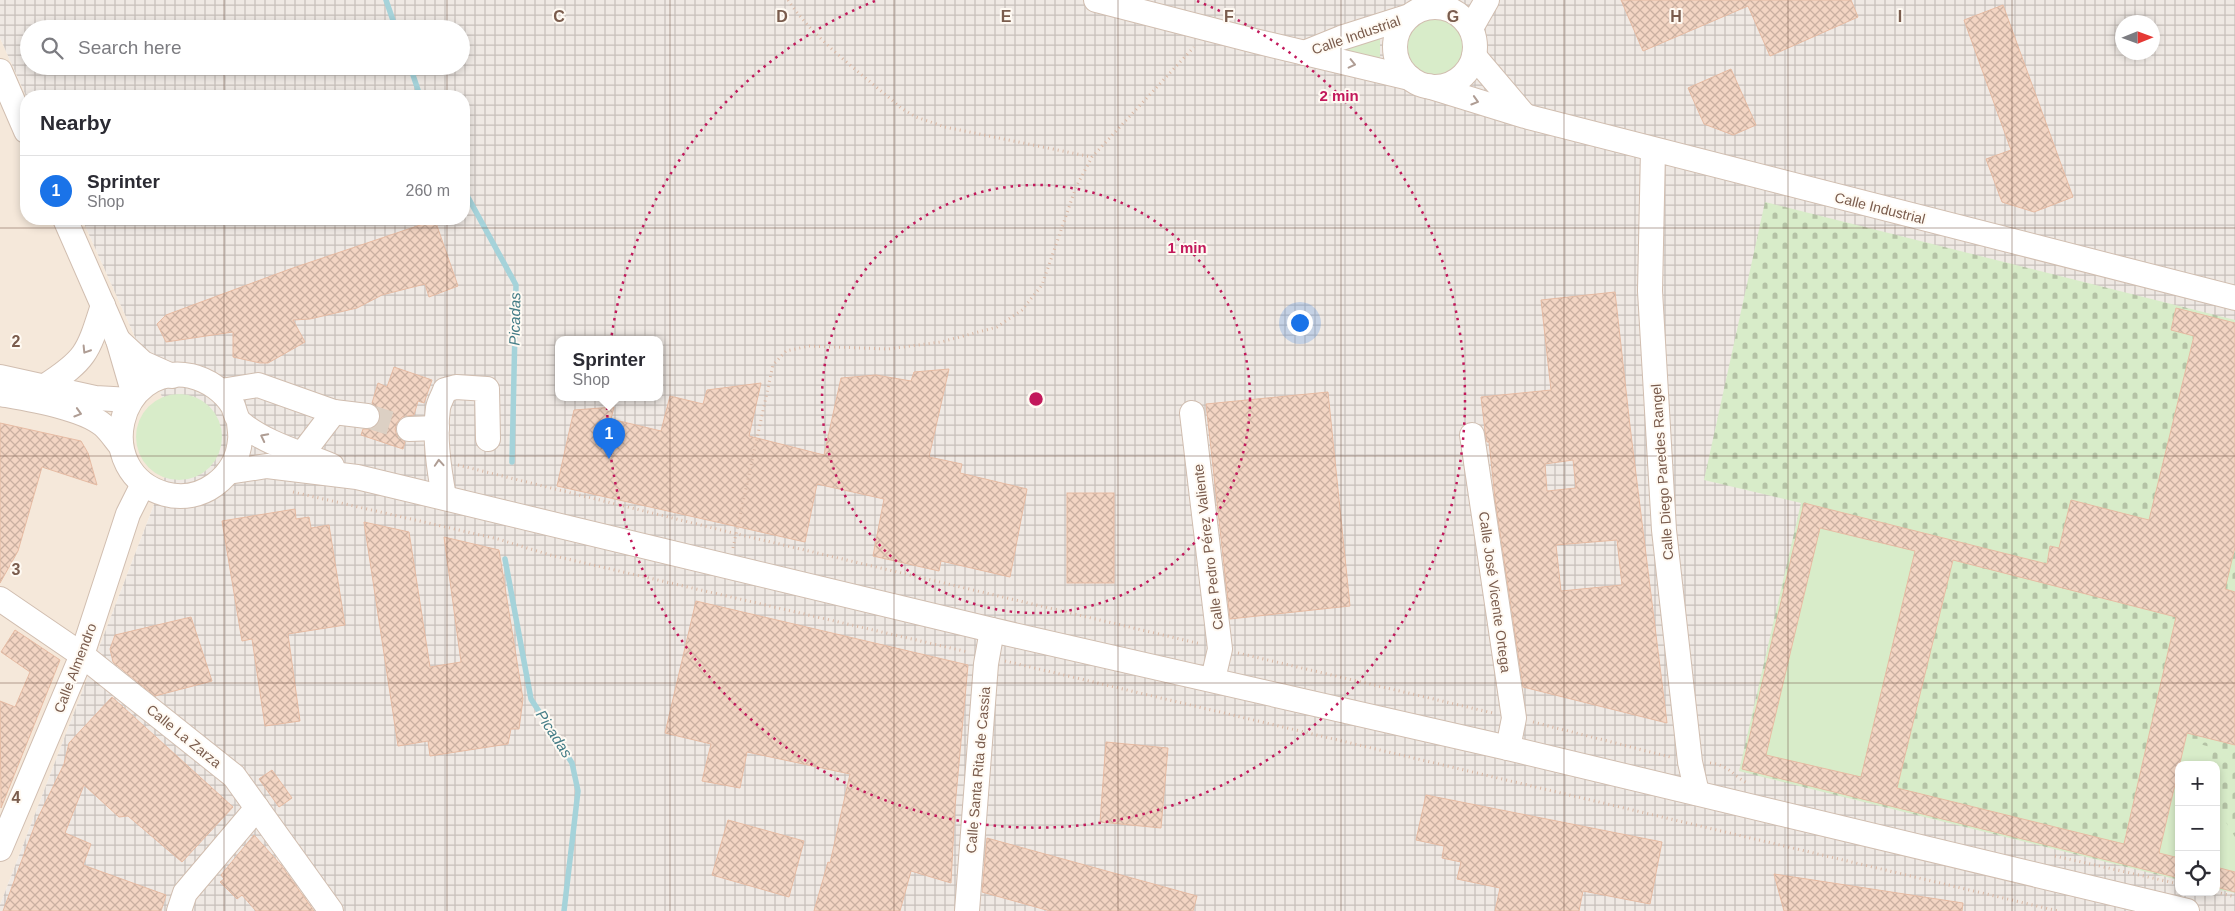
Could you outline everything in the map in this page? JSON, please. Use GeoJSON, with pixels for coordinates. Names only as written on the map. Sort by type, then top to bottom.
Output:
{"type":"FeatureCollection","features":[{"type":"Feature","properties":{"kind":"street","name":"Calle Industrial"},"geometry":{"type":"LineString","coordinates":[[1096,0],[1419,82],[1525,116],[1653,150],[2235,298]]}},
{"type":"Feature","properties":{"kind":"street"},"geometry":{"type":"LineString","coordinates":[[1471,28],[1487,0]]}},
{"type":"Feature","properties":{"kind":"street"},"geometry":{"type":"LineString","coordinates":[[1441,3],[1464,18],[1471,28],[1475,42],[1474,56],[1470,67],[1457,80],[1440,86],[1419,82],[1401,68],[1396,55],[1395,42],[1399,28],[1417,10],[1441,3]]}},
{"type":"Feature","properties":{"kind":"street","name":"Calle Industrial"},"geometry":{"type":"LineString","coordinates":[[1304,53],[1349,36],[1407,18]]}},
{"type":"Feature","properties":{"kind":"street"},"geometry":{"type":"LineString","coordinates":[[1474,56],[1525,116]]}},
{"type":"Feature","properties":{"kind":"street"},"geometry":{"type":"LineString","coordinates":[[3,86],[20,119]]}},
{"type":"Feature","properties":{"kind":"street","name":"Calle Diego Paredes Rangel"},"geometry":{"type":"LineString","coordinates":[[1653,150],[1650,301],[1664,530],[1690,762],[1697,793]]}},
{"type":"Feature","properties":{"kind":"street"},"geometry":{"type":"LineString","coordinates":[[68,225],[118,340],[133,398]]}},
{"type":"Feature","properties":{"kind":"street"},"geometry":{"type":"LineString","coordinates":[[45,386],[78,363],[90,345],[103,304]]}},
{"type":"Feature","properties":{"kind":"street"},"geometry":{"type":"LineString","coordinates":[[118,340],[143,363],[172,376]]}},
{"type":"Feature","properties":{"kind":"street"},"geometry":{"type":"LineString","coordinates":[[0,394],[41,402],[92,417],[104,426],[120,445],[132,473],[143,484],[156,492],[172,496],[188,496],[203,492],[217,484],[228,472],[236,457],[240,439],[238,420],[232,405],[221,391],[206,381],[190,376],[172,376],[156,380],[133,398],[122,422],[120,445]]}},
{"type":"Feature","properties":{"kind":"street"},"geometry":{"type":"LineString","coordinates":[[0,377],[95,398],[133,398]]}},
{"type":"Feature","properties":{"kind":"street"},"geometry":{"type":"LineString","coordinates":[[221,391],[258,385],[272,392],[334,412],[367,416]]}},
{"type":"Feature","properties":{"kind":"street"},"geometry":{"type":"LineString","coordinates":[[444,497],[439,467],[437,428],[438,407],[445,390],[456,388],[487,389],[488,439]]}},
{"type":"Feature","properties":{"kind":"street"},"geometry":{"type":"LineString","coordinates":[[238,420],[253,397],[272,392]]}},
{"type":"Feature","properties":{"kind":"street"},"geometry":{"type":"LineString","coordinates":[[302,454],[334,412]]}},
{"type":"Feature","properties":{"kind":"street","name":"Calle Pedro Pérez Valiente"},"geometry":{"type":"LineString","coordinates":[[1192,413],[1220,649],[1214,679]]}},
{"type":"Feature","properties":{"kind":"street"},"geometry":{"type":"LineString","coordinates":[[238,420],[262,437],[357,477]]}},
{"type":"Feature","properties":{"kind":"street"},"geometry":{"type":"LineString","coordinates":[[409,429],[437,428]]}},
{"type":"Feature","properties":{"kind":"street","name":"Calle José Vicente Ortega"},"geometry":{"type":"LineString","coordinates":[[1472,435],[1514,718],[1508,748]]}},
{"type":"Feature","properties":{"kind":"street"},"geometry":{"type":"LineString","coordinates":[[228,472],[267,466],[357,477],[729,568],[1508,748],[2187,911]]}},
{"type":"Feature","properties":{"kind":"street","name":"Calle Almendro"},"geometry":{"type":"LineString","coordinates":[[0,849],[82,655],[128,514],[143,484]]}},
{"type":"Feature","properties":{"kind":"street","name":"Calle La Zarza"},"geometry":{"type":"LineString","coordinates":[[0,599],[82,655],[234,776],[331,911]]}},
{"type":"Feature","properties":{"kind":"street","name":"Calle Santa Rita de Cassia"},"geometry":{"type":"LineString","coordinates":[[967,911],[987,657],[992,630]]}},
{"type":"Feature","properties":{"kind":"street"},"geometry":{"type":"LineString","coordinates":[[179,911],[185,893],[257,808]]}},
{"type":"Feature","properties":{"kind":"path"},"geometry":{"type":"LineString","coordinates":[[788,0],[797,13],[818,35],[901,108],[916,117],[945,126],[1092,157]]}},
{"type":"Feature","properties":{"kind":"path"},"geometry":{"type":"LineString","coordinates":[[729,568],[773,365],[786,351],[809,346],[888,349],[942,342],[996,327],[1022,310],[1042,285],[1076,187],[1092,157],[1210,30]]}},
{"type":"Feature","properties":{"kind":"path"},"geometry":{"type":"LineString","coordinates":[[439,467],[453,464],[737,534],[1514,718],[1690,762],[1722,764],[1737,777],[1749,784]]}},
{"type":"Feature","properties":{"kind":"path"},"geometry":{"type":"LineString","coordinates":[[289,491],[498,539],[550,555],[2058,911]]}},
{"type":"Feature","properties":{"kind":"path"},"geometry":{"type":"LineString","coordinates":[[2047,854],[2175,883]]}},
{"type":"Feature","properties":{"kind":"path"},"geometry":{"type":"LineString","coordinates":[[2220,893],[2235,897]]}},
{"type":"Feature","properties":{"kind":"shaded area"},"geometry":{"type":"Polygon","coordinates":[[[0,0],[2235,0],[2235,911],[0,911],[0,905],[180,437],[85,225],[470,225],[470,90],[23,90],[0,38],[0,0]]]}},
{"type":"Feature","properties":{"kind":"shaded area"},"geometry":{"type":"Polygon","coordinates":[[[0,38],[23,90],[20,90],[20,225],[85,225],[180,437],[0,905],[0,38]]]}},
{"type":"Feature","properties":{"kind":"green space"},"geometry":{"type":"Polygon","coordinates":[[[1430,17],[1442,17],[1457,25],[1465,40],[1465,52],[1457,67],[1442,75],[1430,75],[1415,67],[1407,52],[1407,40],[1415,25],[1430,17]]]}},
{"type":"Feature","properties":{"kind":"green space"},"geometry":{"type":"Polygon","coordinates":[[[1380,37],[1380,62],[1341,53],[1341,45],[1380,37]]]}},
{"type":"Feature","properties":{"kind":"green space"},"geometry":{"type":"Polygon","coordinates":[[[1765,202],[2235,320],[2235,893],[2220,890],[2220,761],[2175,761],[2175,879],[1739,771],[1801,503],[1704,480],[1765,202]]]}},
{"type":"Feature","properties":{"kind":"green space"},"geometry":{"type":"Polygon","coordinates":[[[171,394],[187,394],[196,397],[210,406],[219,420],[222,437],[219,454],[210,468],[196,477],[187,480],[171,480],[155,473],[143,461],[136,445],[136,429],[143,413],[155,401],[171,394]]]}},
{"type":"Feature","properties":{"kind":"green space"},"geometry":{"type":"Polygon","coordinates":[[[1820,528],[1915,551],[1861,777],[1766,755],[1820,528]]]}},
{"type":"Feature","properties":{"kind":"green space"},"geometry":{"type":"Polygon","coordinates":[[[2185,740],[2214,748],[2211,761],[2181,761],[2185,740]]]}},
{"type":"Feature","properties":{"kind":"green space"},"geometry":{"type":"Polygon","coordinates":[[[2174,788],[2175,788],[2175,857],[2159,853],[2174,788]]]}},
{"type":"Feature","properties":{"kind":"green space"},"geometry":{"type":"Polygon","coordinates":[[[2220,813],[2235,837],[2235,872],[2220,868],[2220,813]]]}},
{"type":"Feature","properties":{"kind":"building"},"geometry":{"type":"Polygon","coordinates":[[[1621,0],[1851,0],[1858,17],[1770,56],[1748,6],[1643,51],[1621,0]]]}},
{"type":"Feature","properties":{"kind":"building"},"geometry":{"type":"Polygon","coordinates":[[[2003,5],[2073,197],[2034,212],[2002,202],[1986,159],[2011,150],[1964,20],[2003,5]]]}},
{"type":"Feature","properties":{"kind":"building"},"geometry":{"type":"Polygon","coordinates":[[[1731,69],[1756,125],[1733,135],[1704,124],[1688,88],[1731,69]]]}},
{"type":"Feature","properties":{"kind":"building"},"geometry":{"type":"Polygon","coordinates":[[[420,225],[437,225],[458,286],[429,297],[425,284],[382,295],[357,308],[310,319],[293,320],[305,342],[268,363],[233,357],[233,332],[166,342],[157,324],[166,315],[290,269],[420,225]]]}},
{"type":"Feature","properties":{"kind":"building"},"geometry":{"type":"Polygon","coordinates":[[[1615,292],[1667,723],[1523,687],[1481,397],[1551,390],[1541,300],[1615,292]],[[1573,460],[1545,464],[1547,491],[1576,488],[1573,460]],[[1617,540],[1556,545],[1561,591],[1622,585],[1617,540]]]}},
{"type":"Feature","properties":{"kind":"building"},"geometry":{"type":"Polygon","coordinates":[[[2176,308],[2235,323],[2235,547],[2225,589],[2235,592],[2235,745],[2187,733],[2180,761],[2175,761],[2175,784],[2159,853],[2175,857],[2175,877],[1742,769],[1804,503],[2047,564],[2050,546],[2059,548],[2071,500],[2149,520],[2194,336],[2171,330],[2176,308]],[[1820,528],[1766,755],[1861,777],[1915,551],[1820,528]],[[1953,560],[1897,788],[2124,844],[2176,617],[1953,560]]]}},
{"type":"Feature","properties":{"kind":"building"},"geometry":{"type":"Polygon","coordinates":[[[394,367],[432,380],[424,403],[418,401],[414,415],[402,417],[397,423],[395,429],[397,436],[405,442],[403,449],[361,435],[363,429],[372,429],[378,424],[381,417],[380,411],[372,403],[378,383],[387,387],[394,367]]]}},
{"type":"Feature","properties":{"kind":"building"},"geometry":{"type":"Polygon","coordinates":[[[949,369],[929,457],[962,464],[960,473],[1027,489],[1010,577],[941,561],[939,571],[873,556],[884,499],[817,484],[805,542],[557,486],[574,410],[614,407],[611,419],[661,431],[670,396],[703,404],[707,390],[761,383],[749,436],[824,455],[841,378],[876,375],[911,381],[914,372],[949,369]]]}},
{"type":"Feature","properties":{"kind":"building"},"geometry":{"type":"Polygon","coordinates":[[[1328,392],[1350,606],[1230,619],[1206,404],[1328,392]]]}},
{"type":"Feature","properties":{"kind":"building"},"geometry":{"type":"Polygon","coordinates":[[[0,423],[81,441],[88,453],[97,485],[42,467],[18,551],[0,583],[0,423]]]}},
{"type":"Feature","properties":{"kind":"building"},"geometry":{"type":"Polygon","coordinates":[[[1067,493],[1114,493],[1114,583],[1067,583],[1067,493]]]}},
{"type":"Feature","properties":{"kind":"building"},"geometry":{"type":"Polygon","coordinates":[[[295,509],[296,519],[309,517],[311,528],[329,525],[345,625],[288,634],[300,721],[265,726],[252,639],[242,641],[222,521],[295,509]]]}},
{"type":"Feature","properties":{"kind":"building"},"geometry":{"type":"Polygon","coordinates":[[[364,522],[409,532],[430,667],[461,662],[444,537],[499,550],[523,699],[519,729],[511,729],[508,744],[430,756],[428,741],[398,746],[364,522]]]}},
{"type":"Feature","properties":{"kind":"building"},"geometry":{"type":"Polygon","coordinates":[[[696,601],[968,665],[955,807],[951,883],[911,871],[900,911],[814,911],[828,862],[830,863],[850,774],[747,752],[740,788],[702,781],[711,744],[665,733],[696,601]]]}},
{"type":"Feature","properties":{"kind":"building"},"geometry":{"type":"Polygon","coordinates":[[[191,617],[212,681],[155,696],[113,662],[110,649],[115,635],[191,617]]]}},
{"type":"Feature","properties":{"kind":"building"},"geometry":{"type":"Polygon","coordinates":[[[15,630],[60,660],[1,808],[0,701],[15,707],[30,672],[1,652],[15,630]]]}},
{"type":"Feature","properties":{"kind":"building"},"geometry":{"type":"Polygon","coordinates":[[[112,697],[233,807],[182,862],[128,816],[119,817],[84,785],[65,833],[91,844],[83,865],[166,895],[161,911],[3,911],[36,822],[64,764],[69,743],[112,697]]]}},
{"type":"Feature","properties":{"kind":"building"},"geometry":{"type":"Polygon","coordinates":[[[1106,742],[1168,748],[1161,828],[1100,822],[1106,742]]]}},
{"type":"Feature","properties":{"kind":"building"},"geometry":{"type":"Polygon","coordinates":[[[272,770],[292,798],[279,807],[259,779],[272,770]]]}},
{"type":"Feature","properties":{"kind":"building"},"geometry":{"type":"Polygon","coordinates":[[[1426,795],[1662,842],[1650,904],[1583,891],[1579,911],[1495,911],[1500,888],[1457,879],[1461,862],[1442,858],[1444,846],[1416,840],[1426,795]]]}},
{"type":"Feature","properties":{"kind":"building"},"geometry":{"type":"Polygon","coordinates":[[[728,820],[804,841],[789,897],[712,875],[728,820]]]}},
{"type":"Feature","properties":{"kind":"building"},"geometry":{"type":"Polygon","coordinates":[[[254,835],[281,865],[314,911],[256,911],[242,895],[237,899],[220,882],[224,879],[221,875],[254,835]]]}},
{"type":"Feature","properties":{"kind":"building"},"geometry":{"type":"Polygon","coordinates":[[[987,838],[1197,896],[1193,911],[1050,911],[982,892],[987,838]]]}},
{"type":"Feature","properties":{"kind":"building"},"geometry":{"type":"Polygon","coordinates":[[[2220,868],[2235,872],[2235,892],[2220,888],[2220,868]]]}},
{"type":"Feature","properties":{"kind":"building"},"geometry":{"type":"Polygon","coordinates":[[[1774,874],[1963,903],[1962,911],[1784,911],[1774,874]]]}},
{"type":"Feature","properties":{"kind":"waterway","name":"Picadas"},"geometry":{"type":"LineString","coordinates":[[386,0],[393,20]]}},
{"type":"Feature","properties":{"kind":"waterway","name":"Picadas"},"geometry":{"type":"LineString","coordinates":[[413,75],[418,90]]}},
{"type":"Feature","properties":{"kind":"waterway","name":"Picadas"},"geometry":{"type":"LineString","coordinates":[[470,201],[516,285],[512,462]]}},
{"type":"Feature","properties":{"kind":"waterway","name":"Picadas"},"geometry":{"type":"LineString","coordinates":[[505,559],[531,699],[572,763],[578,791],[564,911]]}},
{"type":"Feature","properties":{"kind":"tunnel"},"geometry":{"type":"LineString","coordinates":[[367,416],[409,429]]}},
{"type":"Feature","properties":{"kind":"place","name":"Sprinter"},"geometry":{"type":"Point","coordinates":[609,459]}}]}
